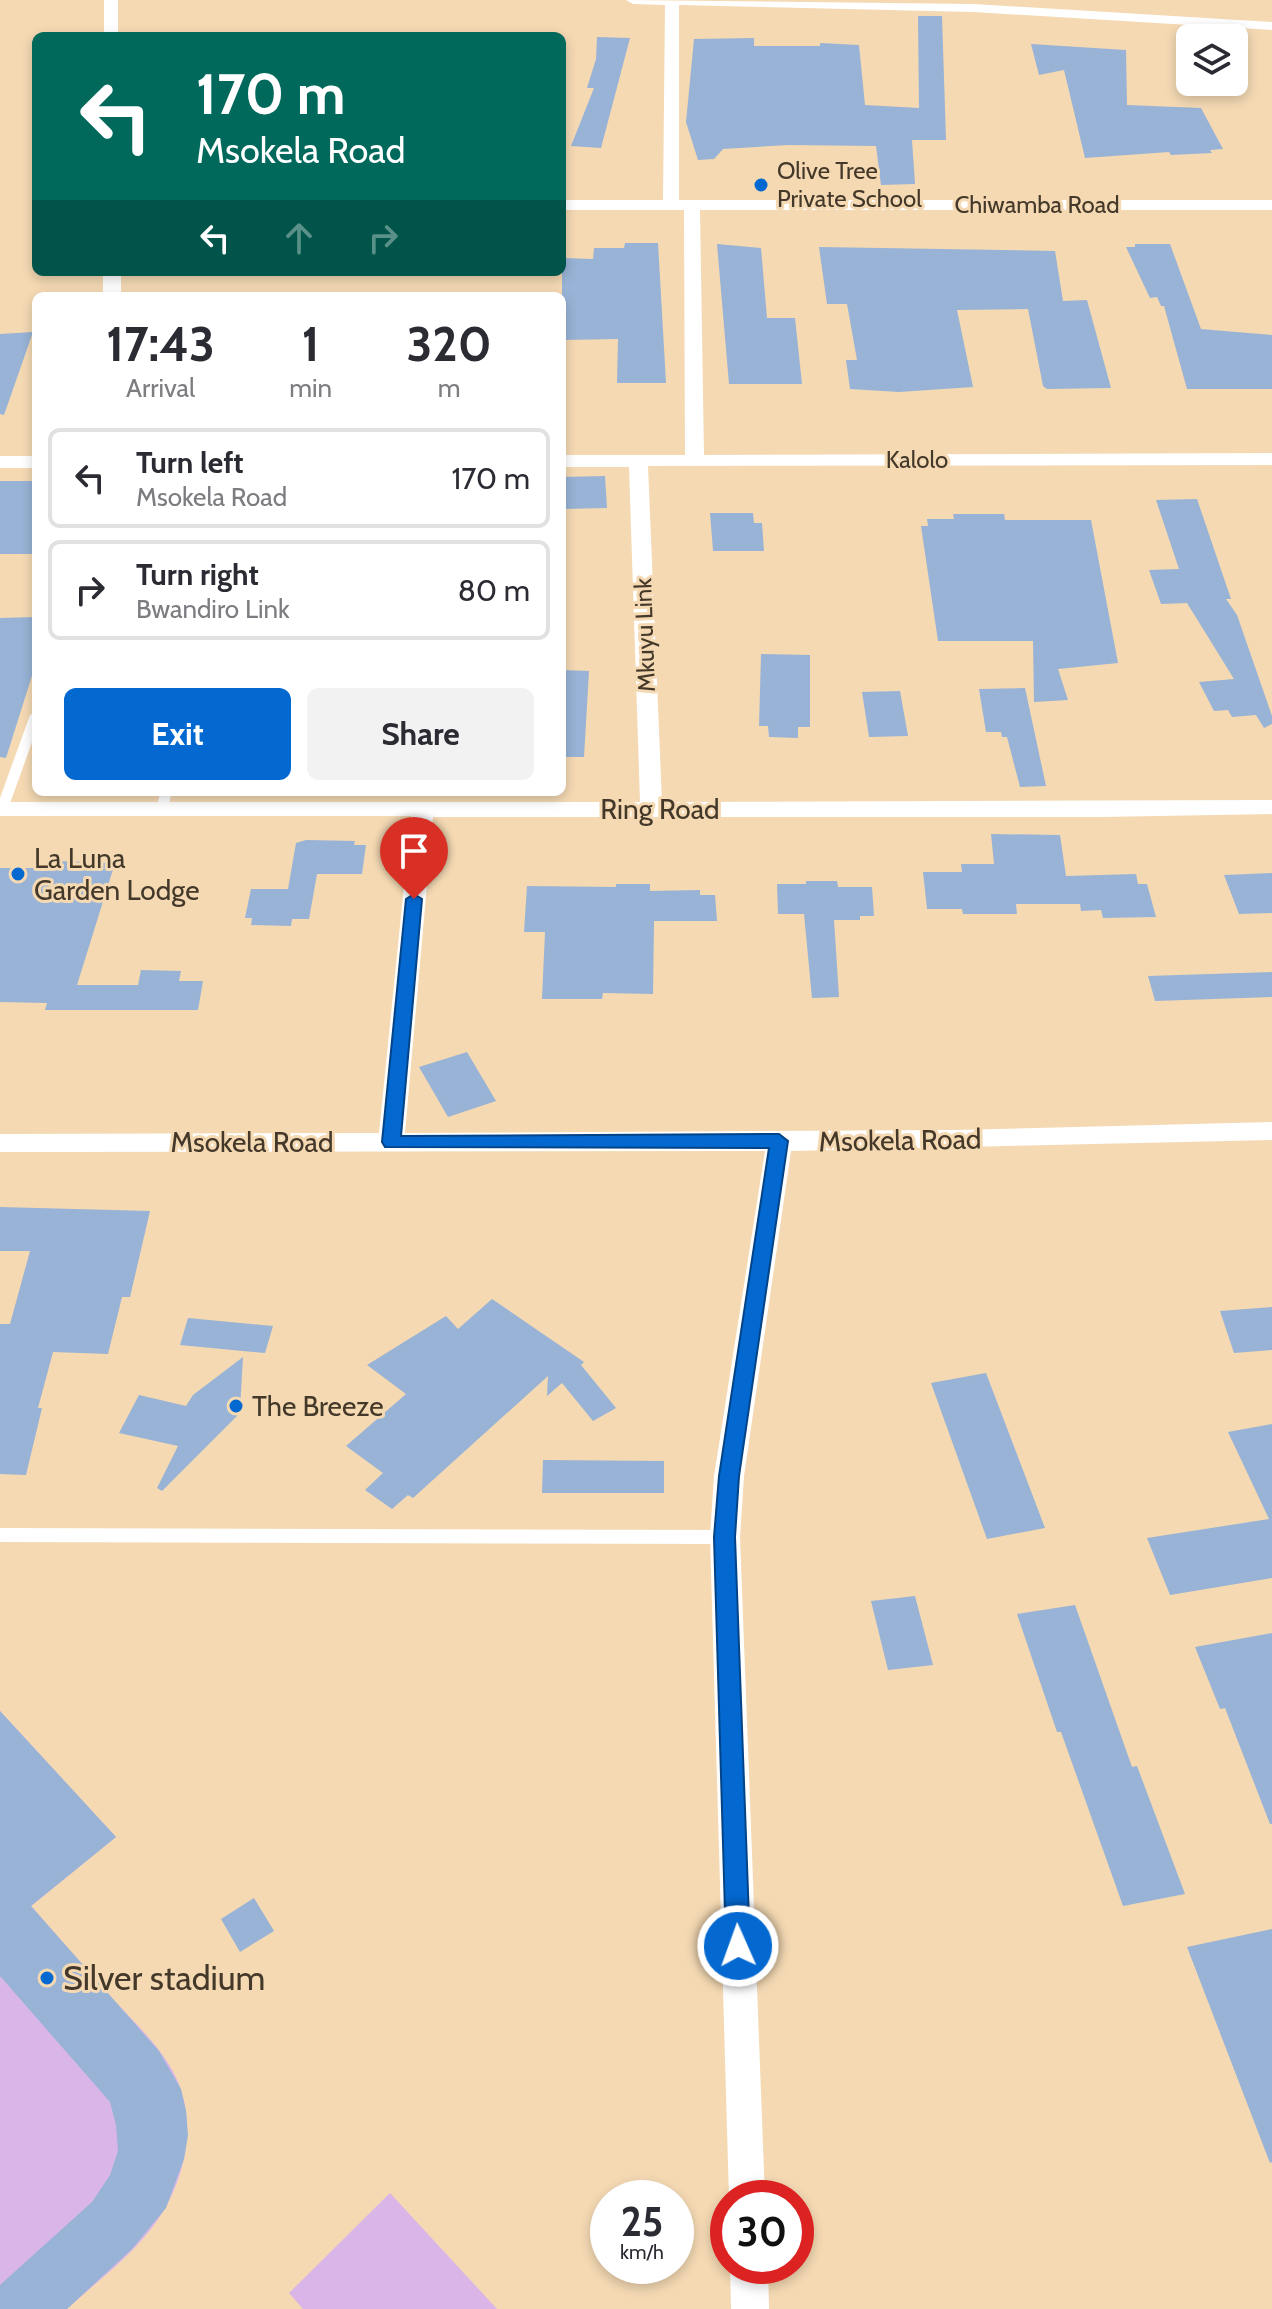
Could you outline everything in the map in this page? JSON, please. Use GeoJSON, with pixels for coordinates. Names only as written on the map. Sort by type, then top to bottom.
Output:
{"type":"FeatureCollection","features":[{"type":"Feature","properties":{"kind":"street"},"geometry":{"type":"LineString","coordinates":[[111,0],[111,32]]}},
{"type":"Feature","properties":{"kind":"street"},"geometry":{"type":"LineString","coordinates":[[633,0],[973,8],[1272,26]]}},
{"type":"Feature","properties":{"kind":"street"},"geometry":{"type":"LineString","coordinates":[[671,204],[672,1]]}},
{"type":"Feature","properties":{"kind":"street"},"geometry":{"type":"LineString","coordinates":[[692,204],[695,460]]}},
{"type":"Feature","properties":{"kind":"street","name":"Chiwamba Road"},"geometry":{"type":"LineString","coordinates":[[566,205],[1272,205]]}},
{"type":"Feature","properties":{"kind":"street","name":"Kalolo"},"geometry":{"type":"LineString","coordinates":[[566,461],[1272,459]]}},
{"type":"Feature","properties":{"kind":"street","name":"Mkuyu Link"},"geometry":{"type":"LineString","coordinates":[[638,461],[651,808]]}},
{"type":"Feature","properties":{"kind":"street"},"geometry":{"type":"LineString","coordinates":[[0,462],[32,462]]}},
{"type":"Feature","properties":{"kind":"street","name":"Ring Road"},"geometry":{"type":"LineString","coordinates":[[1,809],[165,800],[423,808],[1101,810],[1272,807]]}},
{"type":"Feature","properties":{"kind":"street"},"geometry":{"type":"LineString","coordinates":[[391,1142],[423,808]]}},
{"type":"Feature","properties":{"kind":"street","name":"Msokela Road"},"geometry":{"type":"LineString","coordinates":[[0,1143],[779,1141],[1079,1138],[1272,1131]]}},
{"type":"Feature","properties":{"kind":"street"},"geometry":{"type":"LineString","coordinates":[[746,2180],[725,1537],[729,1476],[779,1141]]}},
{"type":"Feature","properties":{"kind":"street"},"geometry":{"type":"LineString","coordinates":[[749,2284],[750,2309]]}},
{"type":"Feature","properties":{"kind":"lane"},"geometry":{"type":"LineString","coordinates":[[1,809],[32,726]]}},
{"type":"Feature","properties":{"kind":"lane"},"geometry":{"type":"LineString","coordinates":[[0,1535],[725,1537]]}},
{"type":"Feature","properties":{"kind":"shaded area","name":"Silver stadium"},"geometry":{"type":"Polygon","coordinates":[[[0,1711],[116,1837],[31,1906],[158,2049],[180,2087],[185,2108],[187,2129],[181,2172],[163,2212],[132,2250],[67,2309],[0,2309],[0,1711]]]}},
{"type":"Feature","properties":{"kind":"shaded area"},"geometry":{"type":"Polygon","coordinates":[[[390,2193],[497,2309],[303,2309],[289,2293],[390,2193]]]}},
{"type":"Feature","properties":{"kind":"building"},"geometry":{"type":"Polygon","coordinates":[[[918,16],[942,16],[946,140],[912,140],[915,184],[881,185],[876,146],[788,145],[723,149],[714,159],[698,160],[686,122],[694,39],[754,38],[754,46],[859,45],[865,105],[919,108],[918,16]]]}},
{"type":"Feature","properties":{"kind":"building"},"geometry":{"type":"Polygon","coordinates":[[[597,37],[630,38],[601,148],[571,146],[594,88],[587,88],[596,59],[597,37]]]}},
{"type":"Feature","properties":{"kind":"building"},"geometry":{"type":"Polygon","coordinates":[[[1031,44],[1126,50],[1127,105],[1201,108],[1223,149],[1210,150],[1212,153],[1171,155],[1169,152],[1085,158],[1064,70],[1039,75],[1031,44]]]}},
{"type":"Feature","properties":{"kind":"building"},"geometry":{"type":"Polygon","coordinates":[[[625,243],[658,243],[666,383],[617,383],[618,339],[566,340],[566,292],[562,292],[562,276],[566,276],[566,258],[593,259],[594,248],[624,248],[625,243]]]}},
{"type":"Feature","properties":{"kind":"building"},"geometry":{"type":"Polygon","coordinates":[[[717,244],[761,248],[767,318],[795,318],[802,384],[729,384],[717,244]]]}},
{"type":"Feature","properties":{"kind":"building"},"geometry":{"type":"Polygon","coordinates":[[[1135,244],[1170,244],[1201,329],[1272,335],[1272,389],[1187,389],[1164,306],[1157,297],[1150,298],[1126,247],[1135,247],[1135,244]]]}},
{"type":"Feature","properties":{"kind":"building"},"geometry":{"type":"Polygon","coordinates":[[[819,247],[1055,251],[1063,301],[1087,300],[1111,388],[1047,389],[1043,386],[1028,309],[957,310],[973,387],[899,392],[850,389],[846,360],[857,360],[847,304],[827,304],[819,247]]]}},
{"type":"Feature","properties":{"kind":"building"},"geometry":{"type":"Polygon","coordinates":[[[32,332],[4,415],[0,414],[0,334],[32,332]]]}},
{"type":"Feature","properties":{"kind":"building"},"geometry":{"type":"Polygon","coordinates":[[[605,476],[607,508],[566,509],[566,477],[605,476]]]}},
{"type":"Feature","properties":{"kind":"building"},"geometry":{"type":"Polygon","coordinates":[[[0,481],[32,481],[32,554],[0,554],[0,481]]]}},
{"type":"Feature","properties":{"kind":"building"},"geometry":{"type":"Polygon","coordinates":[[[1197,499],[1231,599],[1226,599],[1237,615],[1272,716],[1272,724],[1264,728],[1256,715],[1232,717],[1228,710],[1214,711],[1199,682],[1234,679],[1187,603],[1161,604],[1149,570],[1179,569],[1156,500],[1197,499]]]}},
{"type":"Feature","properties":{"kind":"building"},"geometry":{"type":"Polygon","coordinates":[[[710,513],[753,513],[754,523],[762,523],[764,551],[713,551],[710,513]]]}},
{"type":"Feature","properties":{"kind":"building"},"geometry":{"type":"Polygon","coordinates":[[[953,514],[1004,514],[1005,520],[1091,520],[1118,663],[1058,669],[1068,700],[1034,702],[1033,641],[938,641],[921,526],[928,526],[927,519],[954,519],[953,514]]]}},
{"type":"Feature","properties":{"kind":"building"},"geometry":{"type":"Polygon","coordinates":[[[32,617],[32,676],[6,758],[0,757],[0,618],[32,617]]]}},
{"type":"Feature","properties":{"kind":"building"},"geometry":{"type":"Polygon","coordinates":[[[761,654],[810,655],[810,727],[798,727],[798,738],[769,737],[768,726],[759,726],[761,654]]]}},
{"type":"Feature","properties":{"kind":"building"},"geometry":{"type":"Polygon","coordinates":[[[566,670],[589,671],[584,757],[566,757],[566,670]]]}},
{"type":"Feature","properties":{"kind":"building"},"geometry":{"type":"Polygon","coordinates":[[[1025,688],[1046,786],[1020,787],[1007,737],[1002,737],[1001,732],[986,732],[979,689],[1025,688]]]}},
{"type":"Feature","properties":{"kind":"building"},"geometry":{"type":"Polygon","coordinates":[[[900,691],[908,736],[869,737],[862,692],[900,691]]]}},
{"type":"Feature","properties":{"kind":"building"},"geometry":{"type":"Polygon","coordinates":[[[991,834],[1060,835],[1066,876],[1136,874],[1138,884],[1147,884],[1156,917],[1103,918],[1101,910],[1081,911],[1080,904],[1016,904],[1017,914],[963,914],[962,909],[927,909],[923,872],[962,872],[961,864],[994,864],[991,834]]]}},
{"type":"Feature","properties":{"kind":"building"},"geometry":{"type":"Polygon","coordinates":[[[306,840],[355,841],[354,845],[366,845],[362,874],[317,874],[309,919],[292,919],[291,926],[251,925],[252,918],[245,918],[251,889],[288,889],[296,843],[306,840]]]}},
{"type":"Feature","properties":{"kind":"building"},"geometry":{"type":"Polygon","coordinates":[[[57,861],[115,863],[77,985],[138,985],[141,970],[181,971],[179,981],[203,981],[198,1010],[45,1010],[47,1003],[0,1002],[0,868],[55,868],[57,861]]]}},
{"type":"Feature","properties":{"kind":"building"},"geometry":{"type":"Polygon","coordinates":[[[1272,873],[1272,913],[1239,914],[1224,875],[1272,873]]]}},
{"type":"Feature","properties":{"kind":"building"},"geometry":{"type":"Polygon","coordinates":[[[806,881],[837,881],[838,887],[872,887],[874,916],[860,916],[860,920],[834,920],[839,997],[812,998],[804,914],[778,914],[777,884],[806,884],[806,881]]]}},
{"type":"Feature","properties":{"kind":"building"},"geometry":{"type":"Polygon","coordinates":[[[616,884],[650,884],[650,891],[700,890],[700,895],[715,895],[717,921],[654,921],[653,994],[603,993],[602,999],[542,999],[545,932],[524,932],[527,886],[616,887],[616,884]]]}},
{"type":"Feature","properties":{"kind":"building"},"geometry":{"type":"Polygon","coordinates":[[[1272,972],[1272,997],[1155,1001],[1148,976],[1272,972]]]}},
{"type":"Feature","properties":{"kind":"building"},"geometry":{"type":"Polygon","coordinates":[[[467,1052],[496,1101],[448,1117],[419,1067],[467,1052]]]}},
{"type":"Feature","properties":{"kind":"building"},"geometry":{"type":"Polygon","coordinates":[[[0,1207],[150,1211],[130,1297],[122,1297],[108,1354],[53,1352],[38,1408],[42,1408],[26,1475],[0,1474],[0,1324],[10,1324],[30,1251],[0,1251],[0,1207]]]}},
{"type":"Feature","properties":{"kind":"building"},"geometry":{"type":"Polygon","coordinates":[[[492,1299],[584,1362],[581,1365],[616,1408],[593,1421],[562,1383],[547,1396],[548,1376],[413,1498],[408,1495],[392,1509],[365,1490],[383,1473],[346,1446],[406,1394],[367,1365],[446,1316],[458,1329],[492,1299]]]}},
{"type":"Feature","properties":{"kind":"building"},"geometry":{"type":"Polygon","coordinates":[[[1272,1307],[1272,1350],[1234,1353],[1220,1311],[1272,1307]]]}},
{"type":"Feature","properties":{"kind":"building"},"geometry":{"type":"Polygon","coordinates":[[[188,1318],[273,1326],[265,1353],[180,1345],[188,1318]]]}},
{"type":"Feature","properties":{"kind":"building"},"geometry":{"type":"Polygon","coordinates":[[[243,1357],[237,1416],[162,1491],[157,1488],[178,1446],[119,1433],[139,1395],[186,1406],[193,1395],[243,1357]]]}},
{"type":"Feature","properties":{"kind":"building"},"geometry":{"type":"Polygon","coordinates":[[[986,1373],[1045,1528],[987,1539],[931,1383],[986,1373]]]}},
{"type":"Feature","properties":{"kind":"building"},"geometry":{"type":"Polygon","coordinates":[[[1272,1424],[1272,1578],[1170,1595],[1147,1538],[1269,1519],[1228,1432],[1272,1424]]]}},
{"type":"Feature","properties":{"kind":"building"},"geometry":{"type":"Polygon","coordinates":[[[543,1460],[664,1461],[664,1493],[542,1493],[543,1460]]]}},
{"type":"Feature","properties":{"kind":"building"},"geometry":{"type":"Polygon","coordinates":[[[915,1596],[933,1665],[888,1670],[871,1601],[915,1596]]]}},
{"type":"Feature","properties":{"kind":"building"},"geometry":{"type":"Polygon","coordinates":[[[1075,1605],[1132,1767],[1137,1766],[1185,1894],[1123,1906],[1061,1732],[1057,1732],[1017,1614],[1075,1605]]]}},
{"type":"Feature","properties":{"kind":"building"},"geometry":{"type":"Polygon","coordinates":[[[1272,1633],[1270,1824],[1225,1708],[1220,1709],[1195,1647],[1272,1633]]]}},
{"type":"Feature","properties":{"kind":"building","name":"Silver stadium"},"geometry":{"type":"Polygon","coordinates":[[[0,1711],[116,1837],[31,1906],[159,2051],[181,2089],[186,2111],[188,2135],[184,2159],[166,2208],[132,2249],[67,2309],[0,2309],[0,2285],[92,2202],[110,2175],[118,2151],[116,2125],[110,2102],[0,1976],[0,1711]]]}},
{"type":"Feature","properties":{"kind":"building"},"geometry":{"type":"Polygon","coordinates":[[[254,1898],[274,1931],[240,1952],[221,1919],[254,1898]]]}},
{"type":"Feature","properties":{"kind":"building"},"geometry":{"type":"Polygon","coordinates":[[[1272,1929],[1272,2162],[1270,2163],[1187,1947],[1272,1929]]]}},
{"type":"Feature","properties":{"kind":"place","name":"Olive Tree Private School"},"geometry":{"type":"Point","coordinates":[761,185]}},
{"type":"Feature","properties":{"kind":"place","name":"La Luna Garden Lodge"},"geometry":{"type":"Point","coordinates":[18,874]}},
{"type":"Feature","properties":{"kind":"place","name":"The Breeze"},"geometry":{"type":"Point","coordinates":[236,1406]}},
{"type":"Feature","properties":{"kind":"place","name":"Silver stadium"},"geometry":{"type":"Point","coordinates":[47,1978]}},
{"type":"Feature","properties":{"kind":"route"},"geometry":{"type":"LineString","coordinates":[[414,899],[391,1142],[779,1141],[729,1476],[725,1537],[738,1946]]}}]}
